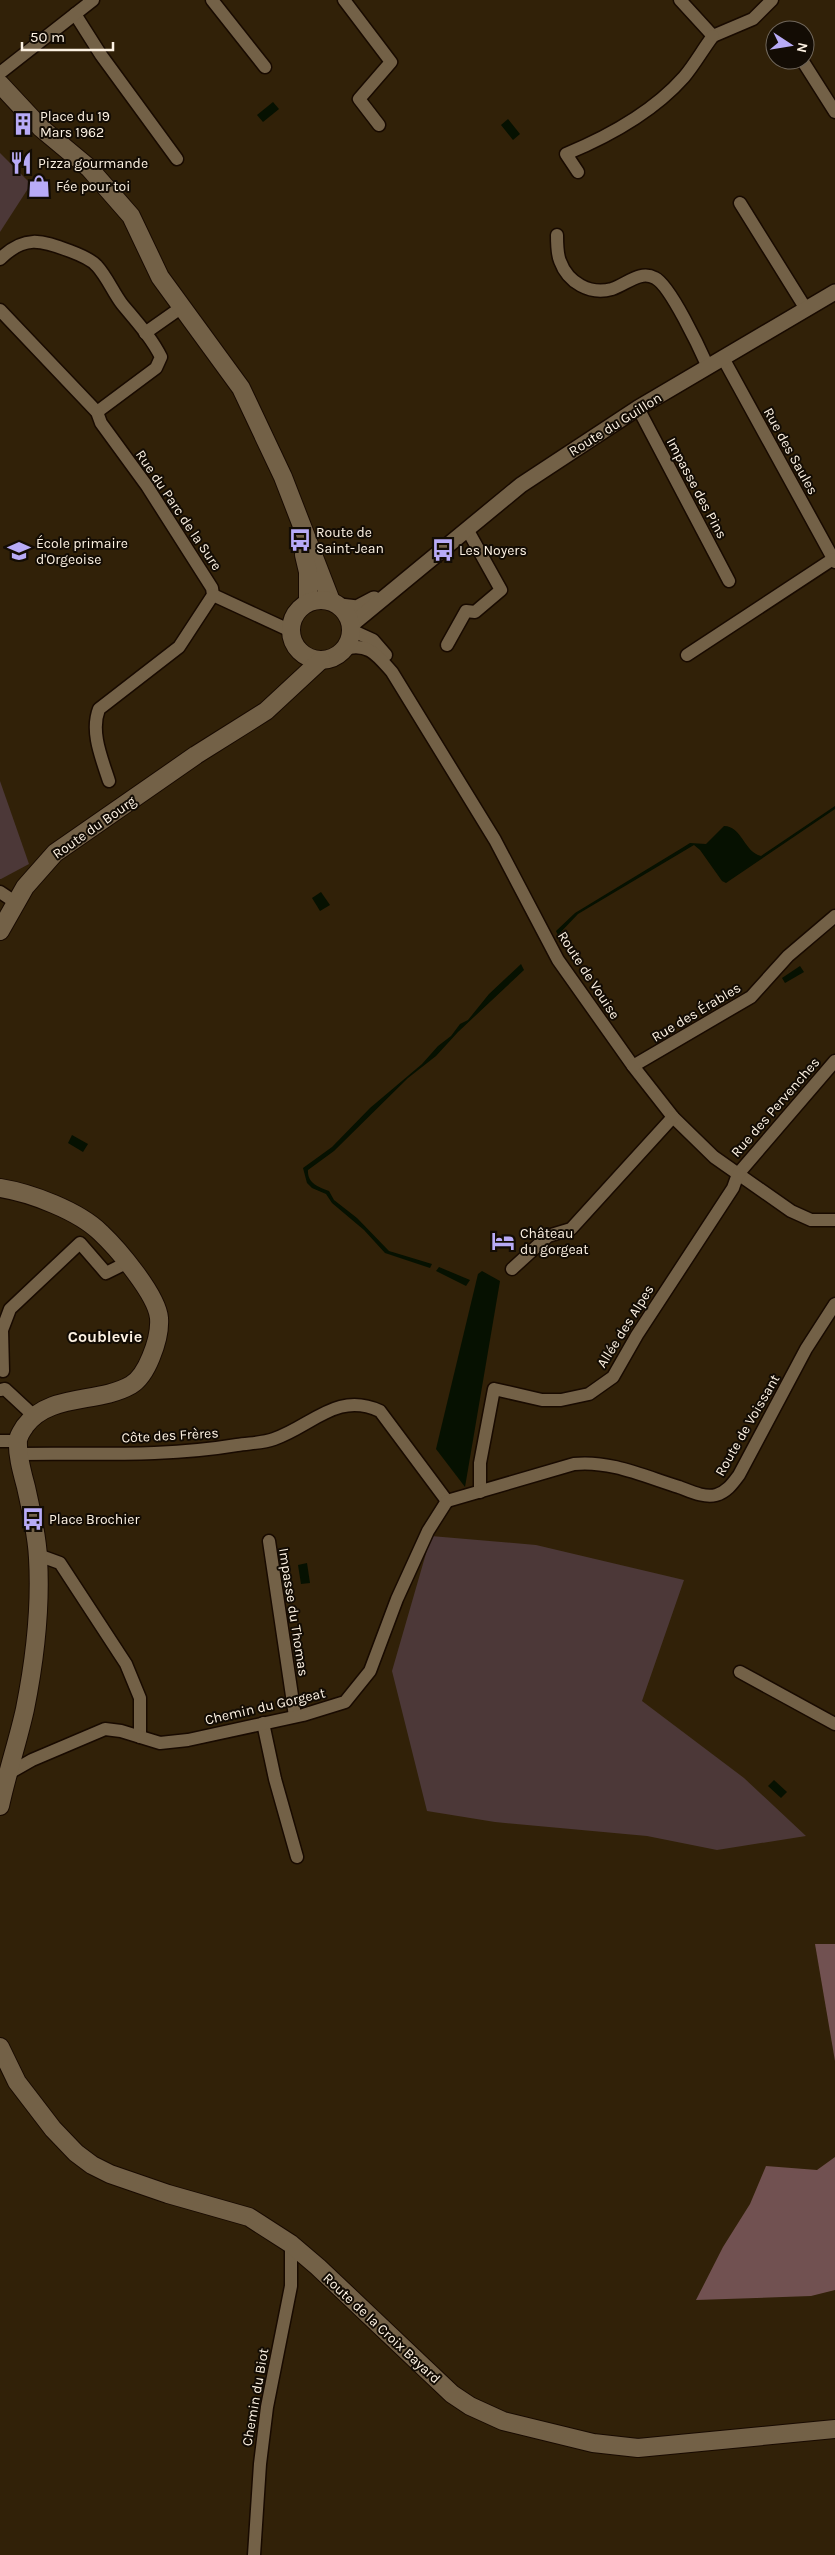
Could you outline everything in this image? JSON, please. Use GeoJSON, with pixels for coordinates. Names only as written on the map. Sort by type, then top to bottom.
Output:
{"type":"FeatureCollection","features":[{"type":"Feature","properties":{"kind":"main road"},"geometry":{"type":"LineString","coordinates":[[0,84],[41,128],[89,168],[131,216],[160,277],[240,388],[283,477],[335,604]]}},
{"type":"Feature","properties":{"kind":"main road"},"geometry":{"type":"LineString","coordinates":[[283,477],[308,572],[308,602]]}},
{"type":"Feature","properties":{"kind":"main road"},"geometry":{"type":"LineString","coordinates":[[320,600],[335,604],[345,612],[351,627],[349,640],[344,649],[334,657],[321,660],[312,658],[298,648],[291,631],[295,614],[308,602],[320,600]]}},
{"type":"Feature","properties":{"kind":"main road","name":"Route du Bourg"},"geometry":{"type":"LineString","coordinates":[[0,931],[15,902],[36,872],[54,853],[264,708],[284,689],[294,673],[298,648]]}},
{"type":"Feature","properties":{"kind":"main road","name":"Route du Bourg"},"geometry":{"type":"LineString","coordinates":[[211,746],[266,711],[321,660]]}},
{"type":"Feature","properties":{"kind":"main road"},"geometry":{"type":"LineString","coordinates":[[0,1188],[39,1199],[82,1219],[111,1243],[149,1294],[159,1316],[159,1331],[148,1365],[140,1378],[121,1390],[60,1404],[33,1415],[19,1443],[38,1556],[39,1596],[36,1646],[25,1711],[4,1776],[0,1806]]}},
{"type":"Feature","properties":{"kind":"main road","name":"Route de la Croix Bayard"},"geometry":{"type":"LineString","coordinates":[[0,2047],[17,2082],[53,2129],[76,2153],[92,2165],[110,2174],[168,2194],[249,2217],[291,2244],[452,2394],[470,2406],[503,2421],[593,2443],[638,2448],[835,2429]]}},
{"type":"Feature","properties":{"kind":"street"},"geometry":{"type":"LineString","coordinates":[[0,73],[93,0]]}},
{"type":"Feature","properties":{"kind":"street"},"geometry":{"type":"LineString","coordinates":[[212,0],[266,67]]}},
{"type":"Feature","properties":{"kind":"street"},"geometry":{"type":"LineString","coordinates":[[344,0],[391,62],[359,99],[380,125]]}},
{"type":"Feature","properties":{"kind":"street"},"geometry":{"type":"LineString","coordinates":[[680,0],[713,36]]}},
{"type":"Feature","properties":{"kind":"street"},"geometry":{"type":"LineString","coordinates":[[578,172],[566,154],[595,142],[649,108],[684,77],[713,36],[753,19],[772,0]]}},
{"type":"Feature","properties":{"kind":"street"},"geometry":{"type":"LineString","coordinates":[[75,14],[101,55],[177,159]]}},
{"type":"Feature","properties":{"kind":"street"},"geometry":{"type":"LineString","coordinates":[[808,70],[835,112]]}},
{"type":"Feature","properties":{"kind":"street"},"geometry":{"type":"LineString","coordinates":[[740,203],[806,309]]}},
{"type":"Feature","properties":{"kind":"street"},"geometry":{"type":"LineString","coordinates":[[557,235],[559,261],[575,283],[586,289],[612,288],[638,277],[649,275],[665,285],[708,367]]}},
{"type":"Feature","properties":{"kind":"street"},"geometry":{"type":"LineString","coordinates":[[0,259],[20,244],[31,241],[46,242],[76,253],[96,265],[161,357],[156,368],[96,412]]}},
{"type":"Feature","properties":{"kind":"street","name":"Route du Guillon"},"geometry":{"type":"LineString","coordinates":[[351,627],[521,485],[638,408],[835,292]]}},
{"type":"Feature","properties":{"kind":"street"},"geometry":{"type":"LineString","coordinates":[[145,332],[182,307]]}},
{"type":"Feature","properties":{"kind":"street","name":"Rue du Parc de la Sure"},"geometry":{"type":"LineString","coordinates":[[0,310],[96,412],[101,423],[188,549],[212,588],[213,594]]}},
{"type":"Feature","properties":{"kind":"street","name":"Rue des Saules"},"geometry":{"type":"LineString","coordinates":[[687,656],[834,560],[723,358]]}},
{"type":"Feature","properties":{"kind":"street","name":"Impasse des Pins"},"geometry":{"type":"LineString","coordinates":[[638,408],[729,581]]}},
{"type":"Feature","properties":{"kind":"street"},"geometry":{"type":"LineString","coordinates":[[448,645],[466,611],[475,612],[501,590],[467,529]]}},
{"type":"Feature","properties":{"kind":"street","name":"Route du Guillon"},"geometry":{"type":"LineString","coordinates":[[335,604],[357,608],[409,577]]}},
{"type":"Feature","properties":{"kind":"street"},"geometry":{"type":"LineString","coordinates":[[109,781],[98,745],[96,717],[99,709],[179,647],[213,594],[291,631]]}},
{"type":"Feature","properties":{"kind":"street","name":"Route de Vouise"},"geometry":{"type":"LineString","coordinates":[[351,627],[373,640],[387,658],[392,672]]}},
{"type":"Feature","properties":{"kind":"street","name":"Route de Vouise"},"geometry":{"type":"LineString","coordinates":[[344,649],[354,646],[366,647],[375,652],[392,672],[495,840],[558,960],[633,1066],[674,1117],[714,1157],[791,1211],[811,1220],[835,1220]]}},
{"type":"Feature","properties":{"kind":"street"},"geometry":{"type":"LineString","coordinates":[[0,892],[15,902]]}},
{"type":"Feature","properties":{"kind":"street","name":"Rue des Érables"},"geometry":{"type":"LineString","coordinates":[[633,1066],[751,997],[788,956],[835,916]]}},
{"type":"Feature","properties":{"kind":"street","name":"Rue des Pervenches"},"geometry":{"type":"LineString","coordinates":[[738,1174],[835,1061]]}},
{"type":"Feature","properties":{"kind":"street"},"geometry":{"type":"LineString","coordinates":[[512,1269],[548,1236],[571,1229],[674,1117]]}},
{"type":"Feature","properties":{"kind":"street","name":"Allée des Alpes"},"geometry":{"type":"LineString","coordinates":[[480,1492],[480,1463],[494,1389],[542,1400],[561,1400],[589,1394],[613,1377],[637,1335],[733,1188],[738,1174]]}},
{"type":"Feature","properties":{"kind":"street"},"geometry":{"type":"LineString","coordinates":[[2,1371],[2,1330],[10,1309],[80,1243],[106,1273],[126,1263]]}},
{"type":"Feature","properties":{"kind":"street","name":"Route de Voissant"},"geometry":{"type":"LineString","coordinates":[[447,1501],[574,1464],[586,1463],[614,1467],[699,1494],[714,1495],[724,1492],[739,1475],[806,1349],[835,1304]]}},
{"type":"Feature","properties":{"kind":"street"},"geometry":{"type":"LineString","coordinates":[[2,1390],[33,1415]]}},
{"type":"Feature","properties":{"kind":"street","name":"Côte des Frères"},"geometry":{"type":"LineString","coordinates":[[0,1441],[202,1451],[274,1439],[322,1414],[351,1404],[364,1404],[380,1411],[447,1501]]}},
{"type":"Feature","properties":{"kind":"street","name":"Chemin du Gorgeat"},"geometry":{"type":"LineString","coordinates":[[4,1776],[32,1760],[105,1729],[160,1743],[188,1740],[295,1716],[345,1702],[370,1671],[400,1591],[428,1531],[447,1501]]}},
{"type":"Feature","properties":{"kind":"street","name":"Impasse du Thomas"},"geometry":{"type":"LineString","coordinates":[[269,1542],[295,1716]]}},
{"type":"Feature","properties":{"kind":"street"},"geometry":{"type":"LineString","coordinates":[[38,1556],[60,1563],[126,1664],[140,1698],[140,1737]]}},
{"type":"Feature","properties":{"kind":"street"},"geometry":{"type":"LineString","coordinates":[[740,1672],[835,1724]]}},
{"type":"Feature","properties":{"kind":"street"},"geometry":{"type":"LineString","coordinates":[[263,1723],[278,1791],[296,1857]]}},
{"type":"Feature","properties":{"kind":"street","name":"Chemin du Biot"},"geometry":{"type":"LineString","coordinates":[[254,2555],[260,2464],[267,2407],[291,2286],[291,2244]]}},
{"type":"Feature","properties":{"kind":"shaded area"},"geometry":{"type":"Polygon","coordinates":[[[273,102],[279,109],[263,122],[257,115],[273,102]]]}},
{"type":"Feature","properties":{"kind":"shaded area"},"geometry":{"type":"Polygon","coordinates":[[[508,119],[520,134],[513,140],[501,125],[508,119]]]}},
{"type":"Feature","properties":{"kind":"shaded area"},"geometry":{"type":"Polygon","coordinates":[[[0,153],[31,184],[0,232],[0,153]]]}},
{"type":"Feature","properties":{"kind":"shaded area"},"geometry":{"type":"Polygon","coordinates":[[[0,781],[29,864],[1,879],[0,879],[0,781]]]}},
{"type":"Feature","properties":{"kind":"shaded area"},"geometry":{"type":"Polygon","coordinates":[[[835,806],[835,809],[726,883],[722,881],[700,850],[694,845],[578,914],[558,935],[556,931],[575,913],[690,843],[706,844],[724,826],[735,830],[755,854],[761,856],[835,806]]]}},
{"type":"Feature","properties":{"kind":"shaded area"},"geometry":{"type":"Polygon","coordinates":[[[321,892],[330,905],[320,911],[312,898],[321,892]]]}},
{"type":"Feature","properties":{"kind":"shaded area"},"geometry":{"type":"Polygon","coordinates":[[[521,964],[524,970],[458,1032],[436,1056],[408,1078],[334,1151],[308,1170],[311,1181],[329,1191],[334,1200],[357,1218],[389,1251],[432,1264],[430,1268],[385,1253],[364,1230],[332,1203],[326,1194],[312,1188],[307,1183],[303,1168],[332,1147],[370,1108],[422,1064],[438,1046],[451,1036],[460,1024],[468,1020],[489,994],[521,964]]]}},
{"type":"Feature","properties":{"kind":"shaded area"},"geometry":{"type":"Polygon","coordinates":[[[800,966],[804,972],[785,983],[782,978],[800,966]]]}},
{"type":"Feature","properties":{"kind":"shaded area"},"geometry":{"type":"Polygon","coordinates":[[[72,1135],[88,1144],[83,1152],[68,1143],[72,1135]]]}},
{"type":"Feature","properties":{"kind":"shaded area"},"geometry":{"type":"Polygon","coordinates":[[[439,1267],[470,1280],[466,1286],[436,1271],[439,1267]]]}},
{"type":"Feature","properties":{"kind":"shaded area"},"geometry":{"type":"Polygon","coordinates":[[[482,1271],[500,1281],[465,1487],[436,1449],[478,1274],[482,1271]]]}},
{"type":"Feature","properties":{"kind":"shaded area"},"geometry":{"type":"Polygon","coordinates":[[[431,1536],[536,1545],[684,1580],[642,1701],[744,1778],[806,1836],[717,1850],[647,1836],[495,1822],[427,1811],[392,1671],[431,1536]]]}},
{"type":"Feature","properties":{"kind":"shaded area"},"geometry":{"type":"Polygon","coordinates":[[[307,1563],[310,1583],[301,1584],[298,1565],[307,1563]]]}},
{"type":"Feature","properties":{"kind":"shaded area"},"geometry":{"type":"Polygon","coordinates":[[[774,1780],[787,1792],[781,1798],[768,1786],[774,1780]]]}},
{"type":"Feature","properties":{"kind":"shaded area"},"geometry":{"type":"Polygon","coordinates":[[[815,1944],[835,1944],[835,2061],[815,1944]]]}},
{"type":"Feature","properties":{"kind":"shaded area"},"geometry":{"type":"Polygon","coordinates":[[[835,2157],[835,2290],[811,2296],[696,2300],[723,2247],[750,2204],[766,2166],[817,2170],[835,2157]]]}},
{"type":"Feature","properties":{"kind":"place","name":"Place du 19 Mars 1962"},"geometry":{"type":"Point","coordinates":[23,124]}},
{"type":"Feature","properties":{"kind":"place","name":"Pizza gourmande"},"geometry":{"type":"Point","coordinates":[21,163]}},
{"type":"Feature","properties":{"kind":"place","name":"Fée pour toi"},"geometry":{"type":"Point","coordinates":[39,186]}},
{"type":"Feature","properties":{"kind":"place","name":"Route de Saint-Jean"},"geometry":{"type":"Point","coordinates":[300,540]}},
{"type":"Feature","properties":{"kind":"place","name":"Les Noyers"},"geometry":{"type":"Point","coordinates":[443,550]}},
{"type":"Feature","properties":{"kind":"place","name":"École primaire d'Orgeoise"},"geometry":{"type":"Point","coordinates":[19,551]}},
{"type":"Feature","properties":{"kind":"place","name":"Château du gorgeat"},"geometry":{"type":"Point","coordinates":[503,1241]}},
{"type":"Feature","properties":{"kind":"place","name":"Place Brochier"},"geometry":{"type":"Point","coordinates":[33,1519]}},
{"type":"Feature","properties":{"kind":"district","name":"Coublevie"},"geometry":{"type":"Point","coordinates":[105,1336]}}]}
